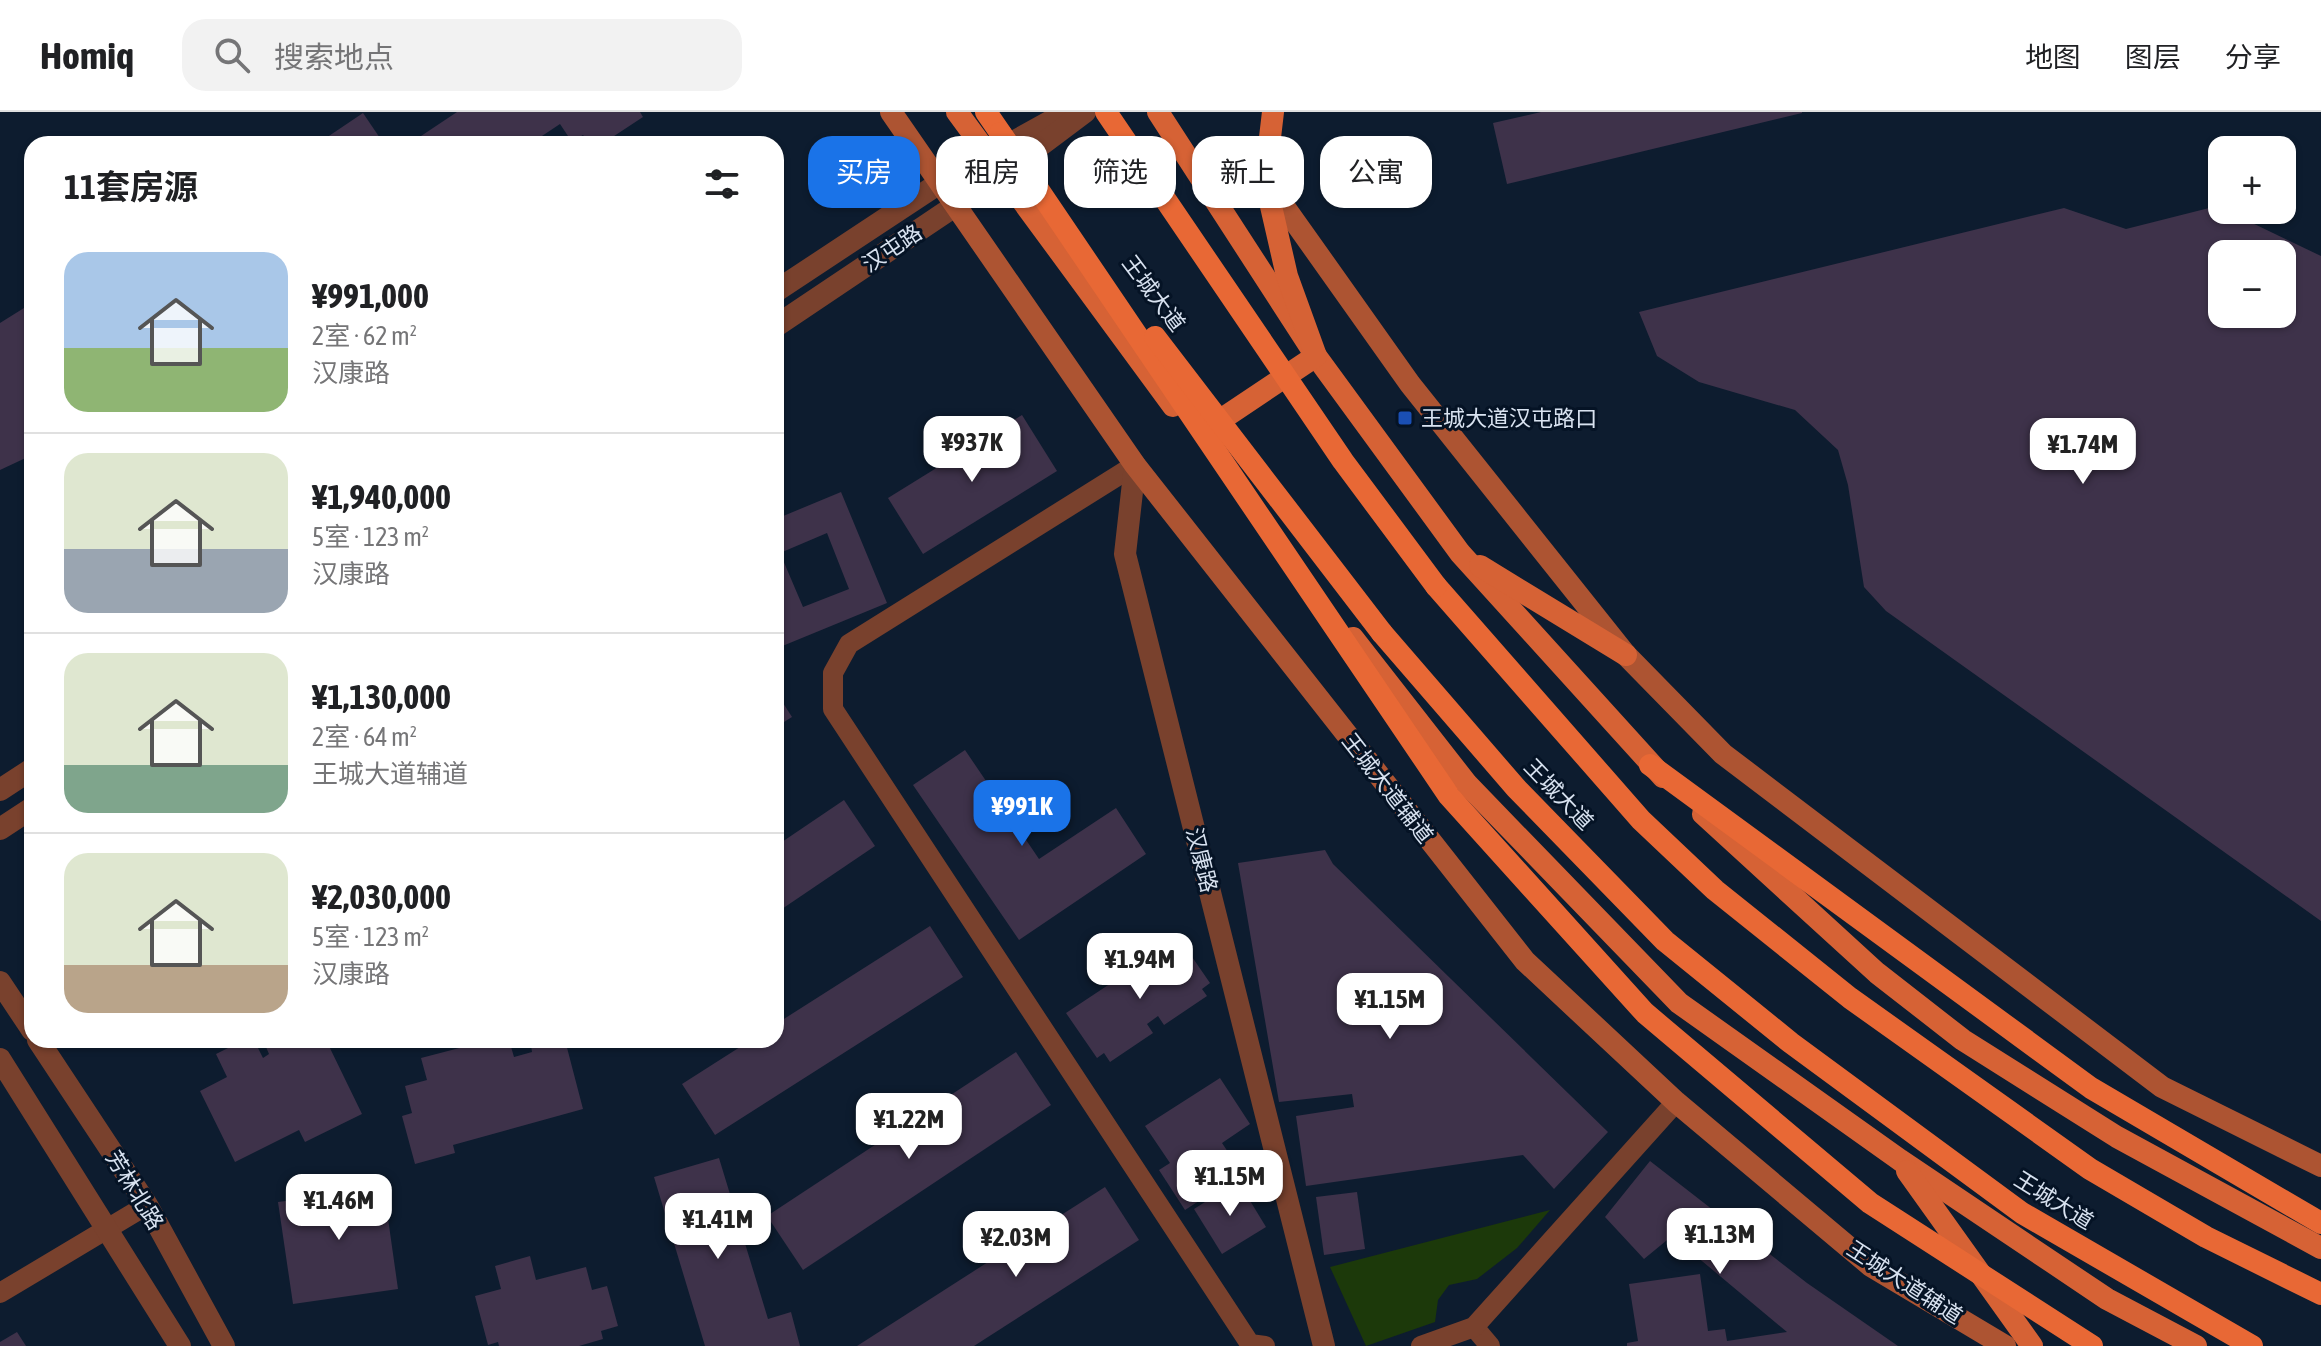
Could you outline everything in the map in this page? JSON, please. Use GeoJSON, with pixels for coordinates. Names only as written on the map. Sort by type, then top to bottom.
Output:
{"type":"FeatureCollection","features":[{"type":"Feature","properties":{"kind":"highway","name":"王城大道"},"geometry":{"type":"LineString","coordinates":[[985,112],[1382,633],[1516,788],[1665,941],[1815,1062],[2022,1213],[2252,1346]]}},
{"type":"Feature","properties":{"kind":"highway","name":"王城大道"},"geometry":{"type":"LineString","coordinates":[[1106,112],[1343,461],[1436,586],[1641,820],[1715,890],[1850,998],[1993,1103],[2103,1177],[2206,1237],[2321,1294]]}},
{"type":"Feature","properties":{"kind":"highway"},"geometry":{"type":"LineString","coordinates":[[1000,133],[1449,796],[1645,1013],[1870,1203],[2092,1346]]}},
{"type":"Feature","properties":{"kind":"highway"},"geometry":{"type":"LineString","coordinates":[[1650,765],[2091,1088],[2321,1223]]}},
{"type":"Feature","properties":{"kind":"main road","name":"王城大道辅道"},"geometry":{"type":"LineString","coordinates":[[891,112],[936,181]]}},
{"type":"Feature","properties":{"kind":"main road"},"geometry":{"type":"LineString","coordinates":[[957,112],[974,136]]}},
{"type":"Feature","properties":{"kind":"main road"},"geometry":{"type":"LineString","coordinates":[[1158,112],[1316,356],[1460,553],[1650,765],[1877,973],[1963,1040],[2117,1137],[2321,1248]]}},
{"type":"Feature","properties":{"kind":"main road"},"geometry":{"type":"LineString","coordinates":[[1270,136],[1273,112]]}},
{"type":"Feature","properties":{"kind":"main road","name":"王城大道辅道"},"geometry":{"type":"LineString","coordinates":[[957,208],[1135,465],[1525,961],[1676,1102],[1871,1266],[2005,1346]]}},
{"type":"Feature","properties":{"kind":"main road"},"geometry":{"type":"LineString","coordinates":[[1026,208],[1196,437],[1467,784],[1679,1003],[1900,1160],[2107,1299],[2196,1346]]}},
{"type":"Feature","properties":{"kind":"main road"},"geometry":{"type":"LineString","coordinates":[[1271,208],[1287,276],[1316,356]]}},
{"type":"Feature","properties":{"kind":"main road"},"geometry":{"type":"LineString","coordinates":[[1285,208],[1410,384],[1626,655],[1723,754],[2162,1087],[2321,1166]]}},
{"type":"Feature","properties":{"kind":"main road"},"geometry":{"type":"LineString","coordinates":[[1196,437],[1316,356]]}},
{"type":"Feature","properties":{"kind":"main road"},"geometry":{"type":"LineString","coordinates":[[1460,553],[1626,655]]}},
{"type":"Feature","properties":{"kind":"main road"},"geometry":{"type":"LineString","coordinates":[[1900,1160],[2032,1346]]}},
{"type":"Feature","properties":{"kind":"street","name":"汉屯路"},"geometry":{"type":"LineString","coordinates":[[1022,136],[1067,112]]}},
{"type":"Feature","properties":{"kind":"street","name":"汉屯路"},"geometry":{"type":"LineString","coordinates":[[1048,140],[1085,112]]}},
{"type":"Feature","properties":{"kind":"street","name":"汉屯路"},"geometry":{"type":"LineString","coordinates":[[784,286],[936,185]]}},
{"type":"Feature","properties":{"kind":"street","name":"汉屯路"},"geometry":{"type":"LineString","coordinates":[[784,321],[951,208]]}},
{"type":"Feature","properties":{"kind":"street","name":"汉康路"},"geometry":{"type":"LineString","coordinates":[[1135,465],[1125,554],[1324,1346]]}},
{"type":"Feature","properties":{"kind":"street"},"geometry":{"type":"LineString","coordinates":[[0,790],[24,774]]}},
{"type":"Feature","properties":{"kind":"street"},"geometry":{"type":"LineString","coordinates":[[0,829],[24,813]]}},
{"type":"Feature","properties":{"kind":"street"},"geometry":{"type":"LineString","coordinates":[[0,982],[24,1018]]}},
{"type":"Feature","properties":{"kind":"street","name":"芳林北路"},"geometry":{"type":"LineString","coordinates":[[43,1048],[147,1205],[224,1346]]}},
{"type":"Feature","properties":{"kind":"street","name":"芳林北路"},"geometry":{"type":"LineString","coordinates":[[0,1059],[180,1346]]}},
{"type":"Feature","properties":{"kind":"lane"},"geometry":{"type":"LineString","coordinates":[[1135,465],[849,644],[833,673],[833,709],[1250,1344],[1265,1346]]}},
{"type":"Feature","properties":{"kind":"lane"},"geometry":{"type":"LineString","coordinates":[[1421,1346],[1474,1327],[1676,1102]]}},
{"type":"Feature","properties":{"kind":"lane"},"geometry":{"type":"LineString","coordinates":[[0,1293],[147,1205]]}},
{"type":"Feature","properties":{"kind":"lane"},"geometry":{"type":"LineString","coordinates":[[1474,1327],[1490,1346]]}},
{"type":"Feature","properties":{"kind":"green space"},"geometry":{"type":"Polygon","coordinates":[[[1550,1210],[1517,1248],[1477,1279],[1449,1285],[1438,1300],[1435,1322],[1366,1346],[1330,1267],[1550,1210]]]}},
{"type":"Feature","properties":{"kind":"building"},"geometry":{"type":"Polygon","coordinates":[[[457,112],[640,112],[643,117],[614,136],[568,136],[560,124],[542,136],[421,136],[457,112]]]}},
{"type":"Feature","properties":{"kind":"building"},"geometry":{"type":"Polygon","coordinates":[[[1541,112],[1802,113],[1507,184],[1493,123],[1541,112]]]}},
{"type":"Feature","properties":{"kind":"building"},"geometry":{"type":"Polygon","coordinates":[[[363,113],[379,136],[329,136],[363,113]]]}},
{"type":"Feature","properties":{"kind":"building"},"geometry":{"type":"Polygon","coordinates":[[[2064,208],[2126,229],[2208,208],[2208,224],[2254,224],[2288,240],[2208,240],[2208,328],[2296,328],[2296,244],[2321,256],[2321,921],[1886,611],[1864,587],[1848,485],[1838,450],[1795,410],[1699,382],[1657,356],[1639,312],[2064,208]]]}},
{"type":"Feature","properties":{"kind":"building"},"geometry":{"type":"Polygon","coordinates":[[[24,308],[24,459],[0,470],[0,323],[24,308]]]}},
{"type":"Feature","properties":{"kind":"building"},"geometry":{"type":"Polygon","coordinates":[[[1022,415],[1057,471],[923,554],[888,498],[1022,415]]]}},
{"type":"Feature","properties":{"kind":"building"},"geometry":{"type":"Polygon","coordinates":[[[841,492],[887,603],[784,645],[784,562],[803,607],[849,589],[827,533],[784,551],[784,516],[841,492]]]}},
{"type":"Feature","properties":{"kind":"building"},"geometry":{"type":"Polygon","coordinates":[[[784,704],[792,717],[784,722],[784,704]]]}},
{"type":"Feature","properties":{"kind":"building"},"geometry":{"type":"Polygon","coordinates":[[[965,750],[1039,859],[1116,808],[1146,854],[1019,940],[913,785],[965,750]]]}},
{"type":"Feature","properties":{"kind":"building"},"geometry":{"type":"Polygon","coordinates":[[[844,800],[875,846],[784,908],[784,841],[844,800]]]}},
{"type":"Feature","properties":{"kind":"building"},"geometry":{"type":"Polygon","coordinates":[[[1325,850],[1333,864],[1608,1132],[1554,1189],[1523,1155],[1306,1186],[1296,1116],[1354,1107],[1352,1094],[1279,1102],[1238,863],[1325,850]]]}},
{"type":"Feature","properties":{"kind":"building"},"geometry":{"type":"Polygon","coordinates":[[[930,926],[963,977],[715,1135],[682,1084],[738,1048],[784,1048],[784,1019],[930,926]]]}},
{"type":"Feature","properties":{"kind":"building"},"geometry":{"type":"Polygon","coordinates":[[[1179,938],[1210,983],[1202,989],[1207,996],[1164,1025],[1158,1016],[1147,1024],[1153,1033],[1110,1062],[1104,1053],[1097,1058],[1066,1013],[1179,938]]]}},
{"type":"Feature","properties":{"kind":"building"},"geometry":{"type":"Polygon","coordinates":[[[228,1048],[258,1048],[263,1058],[269,1054],[266,1048],[330,1048],[362,1114],[305,1142],[299,1130],[235,1162],[200,1091],[227,1077],[216,1054],[228,1048]]]}},
{"type":"Feature","properties":{"kind":"building"},"geometry":{"type":"Polygon","coordinates":[[[459,1048],[511,1048],[514,1057],[532,1052],[531,1048],[567,1048],[583,1109],[453,1145],[455,1153],[415,1164],[402,1116],[412,1113],[405,1086],[427,1080],[421,1058],[459,1048]]]}},
{"type":"Feature","properties":{"kind":"building"},"geometry":{"type":"Polygon","coordinates":[[[1016,1052],[1051,1105],[803,1270],[767,1216],[1016,1052]]]}},
{"type":"Feature","properties":{"kind":"building"},"geometry":{"type":"Polygon","coordinates":[[[1220,1078],[1250,1124],[1222,1143],[1242,1173],[1185,1210],[1159,1170],[1170,1163],[1145,1126],[1220,1078]]]}},
{"type":"Feature","properties":{"kind":"building"},"geometry":{"type":"Polygon","coordinates":[[[719,1158],[768,1319],[791,1312],[800,1346],[705,1346],[654,1177],[719,1158]]]}},
{"type":"Feature","properties":{"kind":"building"},"geometry":{"type":"Polygon","coordinates":[[[1650,1161],[1807,1283],[1898,1346],[1627,1346],[1627,1343],[1638,1341],[1629,1284],[1700,1274],[1708,1331],[1725,1329],[1727,1341],[1787,1332],[1672,1236],[1644,1259],[1605,1217],[1650,1161]]]}},
{"type":"Feature","properties":{"kind":"building"},"geometry":{"type":"Polygon","coordinates":[[[382,1176],[398,1289],[293,1304],[278,1202],[316,1197],[315,1186],[382,1176]]]}},
{"type":"Feature","properties":{"kind":"building"},"geometry":{"type":"Polygon","coordinates":[[[1238,1181],[1266,1227],[1222,1254],[1194,1209],[1238,1181]]]}},
{"type":"Feature","properties":{"kind":"building"},"geometry":{"type":"Polygon","coordinates":[[[1105,1187],[1139,1240],[974,1346],[857,1346],[1105,1187]]]}},
{"type":"Feature","properties":{"kind":"building"},"geometry":{"type":"Polygon","coordinates":[[[1357,1192],[1365,1249],[1324,1255],[1316,1197],[1357,1192]]]}},
{"type":"Feature","properties":{"kind":"building"},"geometry":{"type":"Polygon","coordinates":[[[530,1256],[536,1280],[586,1267],[592,1290],[607,1286],[618,1326],[601,1331],[603,1339],[579,1346],[499,1346],[498,1342],[488,1345],[475,1296],[501,1289],[495,1266],[530,1256]]]}},
{"type":"Feature","properties":{"kind":"building"},"geometry":{"type":"Polygon","coordinates":[[[17,1332],[26,1346],[0,1346],[0,1342],[17,1332]]]}},
{"type":"Feature","properties":{"kind":"place","name":"王城大道汉屯路口"},"geometry":{"type":"Point","coordinates":[1405,418]}}]}
